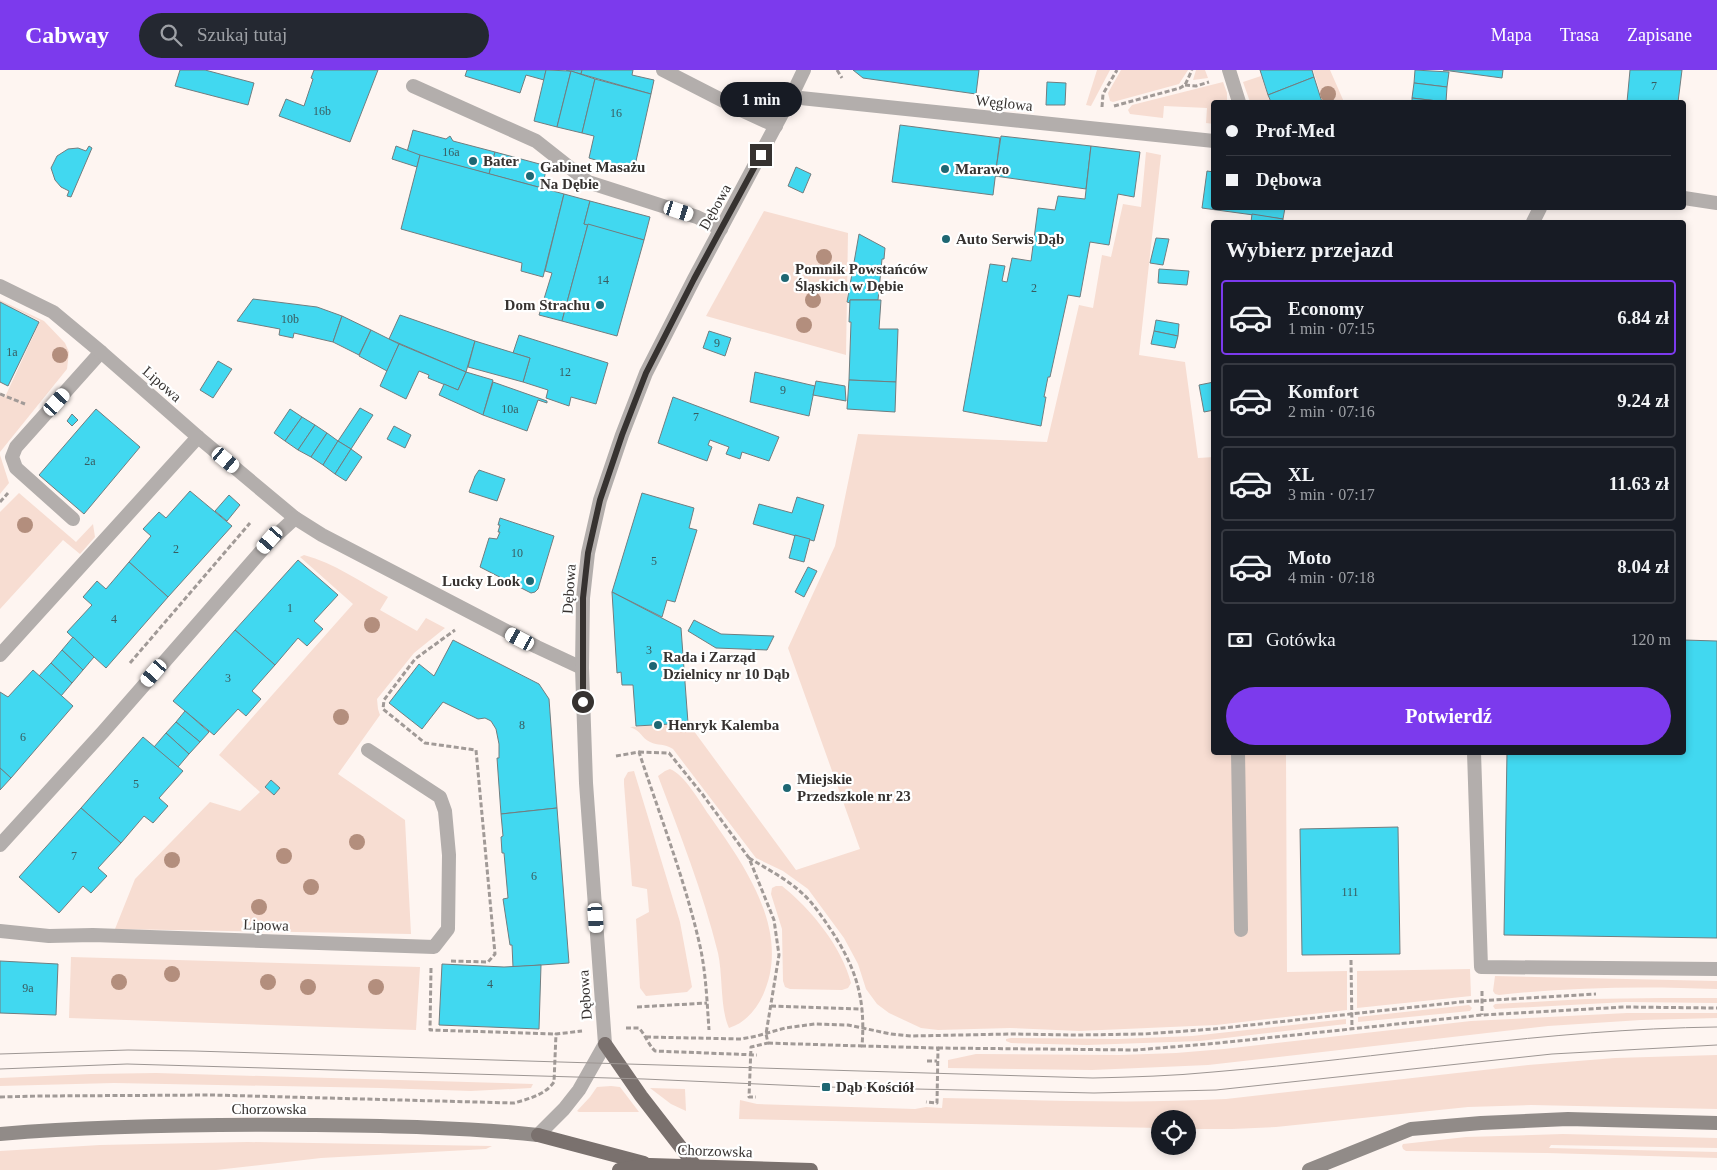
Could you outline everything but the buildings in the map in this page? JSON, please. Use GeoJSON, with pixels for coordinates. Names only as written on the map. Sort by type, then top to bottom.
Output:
{"type":"FeatureCollection","features":[{"type":"Feature","properties":{"kind":"main road"},"geometry":{"type":"LineString","coordinates":[[605,1044],[641,1096],[696,1167]]}},
{"type":"Feature","properties":{"kind":"main road"},"geometry":{"type":"LineString","coordinates":[[1309,1170],[1411,1129],[1481,1123],[1568,1120],[1717,1123]]}},
{"type":"Feature","properties":{"kind":"main road","name":"Chorzowska"},"geometry":{"type":"LineString","coordinates":[[0,1134],[44,1130],[231,1124],[492,1130],[538,1135]]}},
{"type":"Feature","properties":{"kind":"main road"},"geometry":{"type":"LineString","coordinates":[[538,1135],[650,1165]]}},
{"type":"Feature","properties":{"kind":"main road","name":"Chorzowska"},"geometry":{"type":"LineString","coordinates":[[619,1170],[650,1165],[811,1170]]}},
{"type":"Feature","properties":{"kind":"street"},"geometry":{"type":"LineString","coordinates":[[663,70],[776,126]]}},
{"type":"Feature","properties":{"kind":"street","name":"Dębowa"},"geometry":{"type":"LineString","coordinates":[[605,1044],[586,783],[582,668],[583,598],[588,553],[600,500],[646,373],[792,97],[804,70]]}},
{"type":"Feature","properties":{"kind":"street"},"geometry":{"type":"LineString","coordinates":[[1229,70],[1238,100]]}},
{"type":"Feature","properties":{"kind":"street"},"geometry":{"type":"LineString","coordinates":[[413,86],[536,141],[588,182],[697,216],[722,229]]}},
{"type":"Feature","properties":{"kind":"street","name":"Węglowa"},"geometry":{"type":"LineString","coordinates":[[792,97],[1211,141]]}},
{"type":"Feature","properties":{"kind":"street"},"geometry":{"type":"LineString","coordinates":[[1686,198],[1717,202]]}},
{"type":"Feature","properties":{"kind":"street","name":"Lipowa"},"geometry":{"type":"LineString","coordinates":[[0,286],[52,312],[295,518],[322,535],[536,648],[582,668]]}},
{"type":"Feature","properties":{"kind":"street"},"geometry":{"type":"LineString","coordinates":[[73,520],[16,468],[12,458],[16,447],[101,352]]}},
{"type":"Feature","properties":{"kind":"street"},"geometry":{"type":"LineString","coordinates":[[0,655],[198,437]]}},
{"type":"Feature","properties":{"kind":"street"},"geometry":{"type":"LineString","coordinates":[[0,845],[103,732],[270,540],[295,518]]}},
{"type":"Feature","properties":{"kind":"street","name":"Lipowa"},"geometry":{"type":"LineString","coordinates":[[0,931],[50,936],[93,935],[434,947],[448,929],[450,855],[445,811],[440,797],[368,750]]}},
{"type":"Feature","properties":{"kind":"street"},"geometry":{"type":"LineString","coordinates":[[1238,755],[1240,930]]}},
{"type":"Feature","properties":{"kind":"street"},"geometry":{"type":"LineString","coordinates":[[1474,755],[1481,967],[1717,969]]}},
{"type":"Feature","properties":{"kind":"street"},"geometry":{"type":"LineString","coordinates":[[538,1135],[564,1109],[579,1090],[605,1044]]}},
{"type":"Feature","properties":{"kind":"path"},"geometry":{"type":"LineString","coordinates":[[1101,115],[1103,94],[1116,70]]}},
{"type":"Feature","properties":{"kind":"path"},"geometry":{"type":"LineString","coordinates":[[1109,110],[1116,105],[1180,88],[1190,78],[1192,70]]}},
{"type":"Feature","properties":{"kind":"path"},"geometry":{"type":"LineString","coordinates":[[450,961],[488,962],[495,954],[476,750],[425,743],[383,709],[384,700],[415,659],[455,630]]}},
{"type":"Feature","properties":{"kind":"path"},"geometry":{"type":"LineString","coordinates":[[616,756],[639,752],[669,753],[703,795],[749,858],[774,920],[779,955],[766,1034],[768,1044]]}},
{"type":"Feature","properties":{"kind":"path"},"geometry":{"type":"LineString","coordinates":[[639,752],[678,867],[700,947],[709,1030]]}},
{"type":"Feature","properties":{"kind":"path"},"geometry":{"type":"LineString","coordinates":[[749,858],[784,879],[804,894],[839,941],[853,969],[862,999],[864,1028],[862,1046]]}},
{"type":"Feature","properties":{"kind":"path"},"geometry":{"type":"LineString","coordinates":[[432,960],[430,1030],[556,1034],[589,1030]]}},
{"type":"Feature","properties":{"kind":"path"},"geometry":{"type":"LineString","coordinates":[[1351,960],[1352,1028]]}},
{"type":"Feature","properties":{"kind":"path"},"geometry":{"type":"LineString","coordinates":[[646,1036],[741,1039],[785,1028],[815,1024],[848,1025],[911,1036],[1144,1034],[1214,1029],[1491,999],[1597,994]]}},
{"type":"Feature","properties":{"kind":"path"},"geometry":{"type":"LineString","coordinates":[[637,1007],[707,1003]]}},
{"type":"Feature","properties":{"kind":"path"},"geometry":{"type":"LineString","coordinates":[[771,1006],[862,1009]]}},
{"type":"Feature","properties":{"kind":"path"},"geometry":{"type":"LineString","coordinates":[[756,1097],[749,1097],[751,1048],[768,1044],[1136,1050],[1219,1044],[1455,1017],[1625,1007],[1717,1008]]}},
{"type":"Feature","properties":{"kind":"path"},"geometry":{"type":"LineString","coordinates":[[631,1028],[640,1028],[646,1036],[647,1043],[655,1051],[757,1055]]}},
{"type":"Feature","properties":{"kind":"path"},"geometry":{"type":"LineString","coordinates":[[0,1097],[212,1095],[514,1102],[542,1093],[554,1082],[556,1034]]}},
{"type":"Feature","properties":{"kind":"path"},"geometry":{"type":"LineString","coordinates":[[926,1102],[936,1103],[938,1048]]}},
{"type":"Feature","properties":{"kind":"path"},"geometry":{"type":"LineString","coordinates":[[926,1061],[938,1061]]}},
{"type":"Feature","properties":{"kind":"shaded area"},"geometry":{"type":"Polygon","coordinates":[[[1097,70],[1110,70],[1091,106],[1086,105],[1097,70]]]}},
{"type":"Feature","properties":{"kind":"shaded area"},"geometry":{"type":"Polygon","coordinates":[[[1121,70],[1188,70],[1179,84],[1113,102],[1110,101],[1108,93],[1121,70]]]}},
{"type":"Feature","properties":{"kind":"shaded area"},"geometry":{"type":"Polygon","coordinates":[[[1196,70],[1205,70],[1208,78],[1193,80],[1196,70]]]}},
{"type":"Feature","properties":{"kind":"shaded area"},"geometry":{"type":"Polygon","coordinates":[[[1313,70],[1330,70],[1343,100],[1322,100],[1313,70]]]}},
{"type":"Feature","properties":{"kind":"shaded area"},"geometry":{"type":"Polygon","coordinates":[[[1261,76],[1269,100],[1249,100],[1243,82],[1261,76]]]}},
{"type":"Feature","properties":{"kind":"shaded area"},"geometry":{"type":"Polygon","coordinates":[[[1223,82],[1227,93],[1227,100],[1211,100],[1211,124],[1206,123],[1207,108],[1164,106],[1163,118],[1130,114],[1128,110],[1132,105],[1223,82]]]}},
{"type":"Feature","properties":{"kind":"shaded area"},"geometry":{"type":"Polygon","coordinates":[[[1146,152],[1161,155],[1139,355],[1185,362],[1198,458],[1211,457],[1211,755],[1286,755],[1287,972],[1347,971],[1347,1010],[1216,1025],[1079,1031],[1010,1028],[938,1030],[921,1028],[889,1013],[877,1004],[866,989],[858,964],[844,938],[808,889],[783,871],[756,858],[673,749],[650,742],[637,730],[630,727],[688,723],[796,870],[860,849],[788,648],[835,546],[858,434],[1047,442],[1079,305],[1093,308],[1102,255],[1111,257],[1123,204],[1141,207],[1146,152]]]}},
{"type":"Feature","properties":{"kind":"shaded area"},"geometry":{"type":"Polygon","coordinates":[[[764,211],[848,233],[846,355],[706,316],[764,211]]]}},
{"type":"Feature","properties":{"kind":"shaded area"},"geometry":{"type":"Polygon","coordinates":[[[0,300],[44,321],[65,343],[69,352],[67,369],[0,452],[0,396],[5,397],[40,321],[0,302],[0,300]]]}},
{"type":"Feature","properties":{"kind":"shaded area"},"geometry":{"type":"Polygon","coordinates":[[[0,455],[9,483],[0,494],[0,455]]]}},
{"type":"Feature","properties":{"kind":"shaded area"},"geometry":{"type":"Polygon","coordinates":[[[19,493],[76,542],[93,524],[95,537],[80,554],[63,540],[0,609],[0,512],[19,493]]]}},
{"type":"Feature","properties":{"kind":"shaded area"},"geometry":{"type":"Polygon","coordinates":[[[304,555],[337,568],[388,597],[380,610],[417,631],[426,618],[445,628],[414,653],[377,699],[380,715],[338,774],[405,820],[411,934],[115,929],[135,879],[210,802],[240,811],[260,792],[219,755],[353,604],[300,557],[304,555]]]}},
{"type":"Feature","properties":{"kind":"shaded area"},"geometry":{"type":"Polygon","coordinates":[[[670,769],[681,776],[691,789],[736,855],[760,900],[768,923],[772,947],[770,971],[763,995],[749,1015],[740,1023],[729,1028],[724,1011],[720,962],[712,930],[691,863],[658,776],[670,769]]]}},
{"type":"Feature","properties":{"kind":"shaded area"},"geometry":{"type":"Polygon","coordinates":[[[634,771],[680,922],[692,987],[687,992],[646,996],[640,988],[636,919],[649,912],[647,889],[632,886],[624,779],[628,772],[634,771]]]}},
{"type":"Feature","properties":{"kind":"shaded area"},"geometry":{"type":"Polygon","coordinates":[[[782,886],[793,895],[824,930],[847,969],[851,983],[848,988],[842,990],[790,989],[785,987],[783,981],[782,929],[771,894],[772,888],[782,886]]]}},
{"type":"Feature","properties":{"kind":"shaded area"},"geometry":{"type":"Polygon","coordinates":[[[71,957],[420,967],[416,1030],[69,1018],[71,957]]]}},
{"type":"Feature","properties":{"kind":"shaded area"},"geometry":{"type":"Polygon","coordinates":[[[1470,969],[1471,996],[1357,1008],[1357,971],[1470,969]]]}},
{"type":"Feature","properties":{"kind":"shaded area"},"geometry":{"type":"Polygon","coordinates":[[[1495,976],[1717,981],[1717,989],[1608,988],[1553,990],[1499,995],[1493,991],[1495,976]]]}},
{"type":"Feature","properties":{"kind":"shaded area"},"geometry":{"type":"Polygon","coordinates":[[[1717,998],[1717,1003],[1626,1002],[1495,1009],[1493,1006],[1495,1004],[1585,999],[1717,998]]]}},
{"type":"Feature","properties":{"kind":"shaded area"},"geometry":{"type":"Polygon","coordinates":[[[1469,1005],[1472,1008],[1470,1011],[1358,1022],[1358,1017],[1469,1005]]]}},
{"type":"Feature","properties":{"kind":"shaded area"},"geometry":{"type":"Polygon","coordinates":[[[1627,1013],[1717,1013],[1717,1018],[1641,1020],[1548,1026],[1208,1065],[1092,1070],[948,1068],[948,1060],[976,1054],[1120,1055],[1176,1053],[1471,1021],[1627,1013]]]}},
{"type":"Feature","properties":{"kind":"shaded area"},"geometry":{"type":"Polygon","coordinates":[[[1346,1019],[1346,1024],[1200,1041],[1087,1045],[1011,1043],[1006,1041],[1006,1039],[1011,1038],[1119,1039],[1192,1036],[1346,1019]]]}},
{"type":"Feature","properties":{"kind":"shaded area"},"geometry":{"type":"Polygon","coordinates":[[[1717,1055],[1717,1109],[1531,1105],[1468,1107],[1276,1127],[1232,1129],[1196,1129],[1196,1110],[1151,1110],[1151,1128],[739,1119],[740,1100],[757,1104],[915,1109],[926,1107],[942,1108],[943,1098],[1050,1101],[1226,1099],[1528,1065],[1615,1058],[1717,1055]]]}},
{"type":"Feature","properties":{"kind":"shaded area"},"geometry":{"type":"Polygon","coordinates":[[[156,1073],[533,1084],[531,1088],[471,1091],[114,1083],[0,1086],[0,1078],[156,1073]]]}},
{"type":"Feature","properties":{"kind":"shaded area"},"geometry":{"type":"Polygon","coordinates":[[[597,1087],[620,1087],[639,1112],[577,1111],[597,1087]]]}},
{"type":"Feature","properties":{"kind":"shaded area"},"geometry":{"type":"Polygon","coordinates":[[[650,1088],[685,1089],[686,1111],[671,1104],[650,1088]]]}},
{"type":"Feature","properties":{"kind":"shaded area"},"geometry":{"type":"Polygon","coordinates":[[[1563,1134],[1717,1138],[1717,1148],[1551,1145],[1549,1148],[1717,1152],[1717,1158],[1406,1151],[1402,1146],[1403,1144],[1466,1137],[1563,1134]]]}},
{"type":"Feature","properties":{"kind":"shaded area"},"geometry":{"type":"Polygon","coordinates":[[[248,1142],[492,1146],[486,1149],[321,1158],[216,1170],[0,1170],[0,1151],[100,1145],[248,1142]]]}},
{"type":"Feature","properties":{"kind":"tram line"},"geometry":{"type":"LineString","coordinates":[[0,1054],[128,1050],[194,1051],[1093,1078],[1153,1076],[1276,1066],[1527,1038],[1653,1029],[1717,1027]]}},
{"type":"Feature","properties":{"kind":"tram line"},"geometry":{"type":"LineString","coordinates":[[0,1069],[127,1064],[644,1079],[826,1087],[1094,1093],[1216,1090],[1552,1054],[1717,1045]]}},
{"type":"Feature","properties":{"kind":"place","name":"Bater"},"geometry":{"type":"Point","coordinates":[473,161]}},
{"type":"Feature","properties":{"kind":"place","name":"Marawo"},"geometry":{"type":"Point","coordinates":[945,169]}},
{"type":"Feature","properties":{"kind":"place","name":"Gabinet Masażu Na Dębie"},"geometry":{"type":"Point","coordinates":[530,176]}},
{"type":"Feature","properties":{"kind":"place","name":"Auto Serwis Dąb"},"geometry":{"type":"Point","coordinates":[946,239]}},
{"type":"Feature","properties":{"kind":"place","name":"Pomnik Powstańców Śląskich w Dębie"},"geometry":{"type":"Point","coordinates":[785,278]}},
{"type":"Feature","properties":{"kind":"place","name":"Dom Strachu"},"geometry":{"type":"Point","coordinates":[600,305]}},
{"type":"Feature","properties":{"kind":"place","name":"Lucky Look"},"geometry":{"type":"Point","coordinates":[530,581]}},
{"type":"Feature","properties":{"kind":"place","name":"Rada i Zarząd Dzielnicy nr 10 Dąb"},"geometry":{"type":"Point","coordinates":[653,666]}},
{"type":"Feature","properties":{"kind":"place","name":"Henryk Kalemba"},"geometry":{"type":"Point","coordinates":[658,725]}},
{"type":"Feature","properties":{"kind":"place","name":"Miejskie Przedszkole nr 23"},"geometry":{"type":"Point","coordinates":[787,788]}},
{"type":"Feature","properties":{"kind":"place","name":"Dąb Kościół"},"geometry":{"type":"Point","coordinates":[826,1087]}},
{"type":"Feature","properties":{"kind":"route"},"geometry":{"type":"LineString","coordinates":[[583,702],[583,598],[588,553],[600,500],[646,373],[761,155]]}}]}
